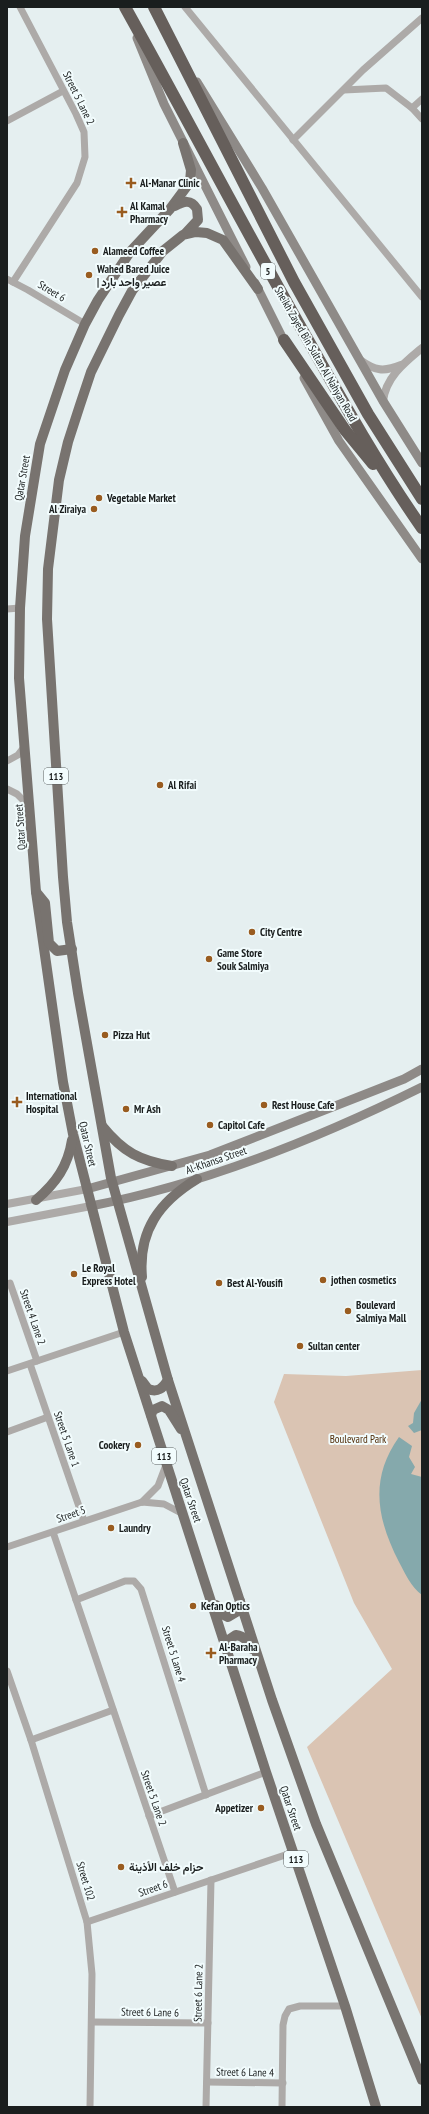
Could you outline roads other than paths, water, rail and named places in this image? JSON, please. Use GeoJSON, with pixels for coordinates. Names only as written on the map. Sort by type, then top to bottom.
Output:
{"type":"FeatureCollection","features":[{"type":"Feature","properties":{"kind":"highway","name":"Sheikh Zayed Bin Sultan Al Nahyan Road"},"geometry":{"type":"LineString","coordinates":[[124,7],[262,259],[390,482],[422,528]]}},
{"type":"Feature","properties":{"kind":"highway","name":"Sheikh Zayed Bin Sultan Al Nahyan Road"},"geometry":{"type":"LineString","coordinates":[[154,7],[294,282],[368,414],[422,499]]}},
{"type":"Feature","properties":{"kind":"highway"},"geometry":{"type":"LineString","coordinates":[[284,340],[345,430],[390,482]]}},
{"type":"Feature","properties":{"kind":"main road"},"geometry":{"type":"LineString","coordinates":[[124,7],[164,104],[284,340],[339,441],[422,559]]}},
{"type":"Feature","properties":{"kind":"main road"},"geometry":{"type":"LineString","coordinates":[[182,61],[207,96],[383,401],[422,463]]}},
{"type":"Feature","properties":{"kind":"main road","name":"Qatar Street"},"geometry":{"type":"LineString","coordinates":[[183,143],[191,170],[190,182],[170,209],[130,252],[108,283],[85,324],[53,402],[40,444],[25,536],[20,608],[19,678],[26,744],[36,892],[62,1075],[73,1134],[124,1332],[266,1772],[345,2006],[376,2107]]}},
{"type":"Feature","properties":{"kind":"main road","name":"Qatar Street"},"geometry":{"type":"LineString","coordinates":[[170,209],[187,201],[195,205],[198,220],[183,235],[163,251],[150,266],[118,315],[91,372],[68,442],[59,480],[48,569],[47,619],[59,834],[67,922],[112,1183],[168,1380],[189,1440],[260,1663],[316,1824],[422,2080]]}},
{"type":"Feature","properties":{"kind":"main road"},"geometry":{"type":"LineString","coordinates":[[183,235],[196,232],[207,233],[222,240],[258,290]]}},
{"type":"Feature","properties":{"kind":"main road"},"geometry":{"type":"LineString","coordinates":[[36,892],[45,903],[49,943],[57,951],[72,949]]}},
{"type":"Feature","properties":{"kind":"main road","name":"Al-Khansa Street"},"geometry":{"type":"LineString","coordinates":[[87,1189],[172,1166],[268,1133],[404,1079],[422,1070]]}},
{"type":"Feature","properties":{"kind":"main road","name":"Al-Khansa Street"},"geometry":{"type":"LineString","coordinates":[[91,1206],[117,1201],[197,1179],[314,1136],[422,1087]]}},
{"type":"Feature","properties":{"kind":"main road"},"geometry":{"type":"LineString","coordinates":[[101,1125],[115,1141],[132,1154],[151,1163],[172,1166]]}},
{"type":"Feature","properties":{"kind":"main road"},"geometry":{"type":"LineString","coordinates":[[36,1200],[51,1187],[63,1171],[70,1153],[73,1134]]}},
{"type":"Feature","properties":{"kind":"main road"},"geometry":{"type":"LineString","coordinates":[[144,1295],[142,1270],[143,1248],[150,1226],[161,1207],[177,1191],[197,1179]]}},
{"type":"Feature","properties":{"kind":"main road"},"geometry":{"type":"LineString","coordinates":[[136,1368],[146,1387],[152,1391],[163,1388],[168,1380]]}},
{"type":"Feature","properties":{"kind":"main road"},"geometry":{"type":"LineString","coordinates":[[151,1415],[157,1406],[162,1406],[169,1410],[189,1440]]}},
{"type":"Feature","properties":{"kind":"main road"},"geometry":{"type":"LineString","coordinates":[[204,1580],[220,1613],[224,1616],[233,1615],[238,1611],[240,1601]]}},
{"type":"Feature","properties":{"kind":"main road"},"geometry":{"type":"LineString","coordinates":[[227,1648],[227,1641],[231,1636],[236,1634],[242,1636],[260,1663]]}},
{"type":"Feature","properties":{"kind":"street","name":"Street 5 Lane 2"},"geometry":{"type":"LineString","coordinates":[[10,281],[77,182],[84,166],[86,149],[84,132],[20,7]]}},
{"type":"Feature","properties":{"kind":"street"},"geometry":{"type":"LineString","coordinates":[[185,7],[422,297]]}},
{"type":"Feature","properties":{"kind":"street"},"geometry":{"type":"LineString","coordinates":[[293,140],[363,70],[422,18]]}},
{"type":"Feature","properties":{"kind":"street"},"geometry":{"type":"LineString","coordinates":[[344,90],[386,88],[412,108],[422,119]]}},
{"type":"Feature","properties":{"kind":"street"},"geometry":{"type":"LineString","coordinates":[[7,121],[64,91]]}},
{"type":"Feature","properties":{"kind":"street"},"geometry":{"type":"LineString","coordinates":[[412,108],[422,99]]}},
{"type":"Feature","properties":{"kind":"street","name":"Street 6"},"geometry":{"type":"LineString","coordinates":[[10,281],[85,324]]}},
{"type":"Feature","properties":{"kind":"street"},"geometry":{"type":"LineString","coordinates":[[383,401],[388,382],[402,365],[422,348]]}},
{"type":"Feature","properties":{"kind":"street"},"geometry":{"type":"LineString","coordinates":[[360,360],[378,370],[384,371],[402,365]]}},
{"type":"Feature","properties":{"kind":"street"},"geometry":{"type":"LineString","coordinates":[[7,609],[20,608]]}},
{"type":"Feature","properties":{"kind":"street"},"geometry":{"type":"LineString","coordinates":[[7,761],[18,755],[26,744]]}},
{"type":"Feature","properties":{"kind":"street"},"geometry":{"type":"LineString","coordinates":[[7,789],[22,798],[31,809]]}},
{"type":"Feature","properties":{"kind":"street","name":"Al-Khansa Street"},"geometry":{"type":"LineString","coordinates":[[7,1204],[36,1200],[87,1189]]}},
{"type":"Feature","properties":{"kind":"street","name":"Al-Khansa Street"},"geometry":{"type":"LineString","coordinates":[[7,1222],[91,1206]]}},
{"type":"Feature","properties":{"kind":"street","name":"Street 4 Lane 2"},"geometry":{"type":"LineString","coordinates":[[7,1284],[10,1283],[33,1362]]}},
{"type":"Feature","properties":{"kind":"street"},"geometry":{"type":"LineString","coordinates":[[7,1371],[124,1332]]}},
{"type":"Feature","properties":{"kind":"street","name":"Street 5 Lane 1"},"geometry":{"type":"LineString","coordinates":[[33,1362],[48,1417],[84,1521]]}},
{"type":"Feature","properties":{"kind":"street"},"geometry":{"type":"LineString","coordinates":[[7,1432],[48,1417]]}},
{"type":"Feature","properties":{"kind":"street","name":"Street 5"},"geometry":{"type":"LineString","coordinates":[[142,1502],[158,1486],[166,1465]]}},
{"type":"Feature","properties":{"kind":"street","name":"Street 5"},"geometry":{"type":"LineString","coordinates":[[7,1547],[142,1502],[164,1504],[183,1514]]}},
{"type":"Feature","properties":{"kind":"street","name":"Street 5 Lane 2"},"geometry":{"type":"LineString","coordinates":[[53,1532],[175,1892]]}},
{"type":"Feature","properties":{"kind":"street","name":"Street 5 Lane 4"},"geometry":{"type":"LineString","coordinates":[[76,1600],[125,1581],[134,1581],[141,1589],[206,1795]]}},
{"type":"Feature","properties":{"kind":"street","name":"Street 102"},"geometry":{"type":"LineString","coordinates":[[7,1671],[10,1689],[31,1740],[87,1922],[92,1974],[93,2022],[90,2107]]}},
{"type":"Feature","properties":{"kind":"street"},"geometry":{"type":"LineString","coordinates":[[31,1740],[113,1710]]}},
{"type":"Feature","properties":{"kind":"street"},"geometry":{"type":"LineString","coordinates":[[149,1816],[266,1772]]}},
{"type":"Feature","properties":{"kind":"street","name":"Street 6"},"geometry":{"type":"LineString","coordinates":[[87,1922],[294,1852]]}},
{"type":"Feature","properties":{"kind":"street","name":"Street 6 Lane 2"},"geometry":{"type":"LineString","coordinates":[[206,2107],[211,1880]]}},
{"type":"Feature","properties":{"kind":"street","name":"Street 6 Lane 4"},"geometry":{"type":"LineString","coordinates":[[282,2107],[284,2083],[284,2025],[285,2016],[289,2009],[300,2006],[345,2006]]}},
{"type":"Feature","properties":{"kind":"street","name":"Street 6 Lane 6"},"geometry":{"type":"LineString","coordinates":[[93,2022],[208,2023]]}},
{"type":"Feature","properties":{"kind":"street","name":"Street 6 Lane 4"},"geometry":{"type":"LineString","coordinates":[[207,2082],[284,2083]]}},
{"type":"Feature","properties":{"kind":"water"},"geometry":{"type":"Polygon","coordinates":[[[422,1399],[422,1430],[414,1433],[408,1426],[413,1423],[414,1413],[422,1399]]]}},
{"type":"Feature","properties":{"kind":"water"},"geometry":{"type":"Polygon","coordinates":[[[399,1437],[412,1446],[409,1457],[415,1467],[411,1474],[422,1477],[422,1595],[411,1584],[399,1562],[391,1546],[381,1515],[380,1484],[383,1468],[389,1453],[399,1437]]]}},
{"type":"Feature","properties":{"kind":"place","name":"Al-Manar Clinic"},"geometry":{"type":"Point","coordinates":[131,183]}},
{"type":"Feature","properties":{"kind":"place","name":"Al Kamal Pharmacy"},"geometry":{"type":"Point","coordinates":[122,212]}},
{"type":"Feature","properties":{"kind":"place","name":"Alameed Coffee"},"geometry":{"type":"Point","coordinates":[95,251]}},
{"type":"Feature","properties":{"kind":"place","name":"Wahed Bared Juice | عصير واحد بارد"},"geometry":{"type":"Point","coordinates":[89,275]}},
{"type":"Feature","properties":{"kind":"place","name":"Vegetable Market"},"geometry":{"type":"Point","coordinates":[99,498]}},
{"type":"Feature","properties":{"kind":"place","name":"Al Ziraiya"},"geometry":{"type":"Point","coordinates":[94,509]}},
{"type":"Feature","properties":{"kind":"place","name":"Al Rifai"},"geometry":{"type":"Point","coordinates":[160,785]}},
{"type":"Feature","properties":{"kind":"place","name":"City Centre"},"geometry":{"type":"Point","coordinates":[252,932]}},
{"type":"Feature","properties":{"kind":"place","name":"Game Store Souk Salmiya"},"geometry":{"type":"Point","coordinates":[209,959]}},
{"type":"Feature","properties":{"kind":"place","name":"Pizza Hut"},"geometry":{"type":"Point","coordinates":[105,1035]}},
{"type":"Feature","properties":{"kind":"place","name":"International Hospital"},"geometry":{"type":"Point","coordinates":[17,1102]}},
{"type":"Feature","properties":{"kind":"place","name":"Rest House Cafe"},"geometry":{"type":"Point","coordinates":[264,1105]}},
{"type":"Feature","properties":{"kind":"place","name":"Mr Ash"},"geometry":{"type":"Point","coordinates":[126,1109]}},
{"type":"Feature","properties":{"kind":"place","name":"Capitol Cafe"},"geometry":{"type":"Point","coordinates":[210,1125]}},
{"type":"Feature","properties":{"kind":"place","name":"Le Royal Express Hotel"},"geometry":{"type":"Point","coordinates":[74,1274]}},
{"type":"Feature","properties":{"kind":"place","name":"jothen cosmetics"},"geometry":{"type":"Point","coordinates":[323,1280]}},
{"type":"Feature","properties":{"kind":"place","name":"Best Al-Yousifi"},"geometry":{"type":"Point","coordinates":[219,1283]}},
{"type":"Feature","properties":{"kind":"place","name":"Boulevard Salmiya Mall"},"geometry":{"type":"Point","coordinates":[348,1311]}},
{"type":"Feature","properties":{"kind":"place","name":"Sultan center"},"geometry":{"type":"Point","coordinates":[300,1346]}},
{"type":"Feature","properties":{"kind":"place","name":"Cookery"},"geometry":{"type":"Point","coordinates":[138,1445]}},
{"type":"Feature","properties":{"kind":"place","name":"Laundry"},"geometry":{"type":"Point","coordinates":[111,1528]}},
{"type":"Feature","properties":{"kind":"place","name":"Kefan Optics"},"geometry":{"type":"Point","coordinates":[193,1606]}},
{"type":"Feature","properties":{"kind":"place","name":"Al-Baraha Pharmacy"},"geometry":{"type":"Point","coordinates":[211,1653]}},
{"type":"Feature","properties":{"kind":"place","name":"Appetizer"},"geometry":{"type":"Point","coordinates":[261,1808]}},
{"type":"Feature","properties":{"kind":"place","name":"حزام خلف الأذينة"},"geometry":{"type":"Point","coordinates":[121,1867]}},
{"type":"Feature","properties":{"kind":"park label","name":"Boulevard Park"},"geometry":{"type":"Point","coordinates":[358,1439]}}]}
